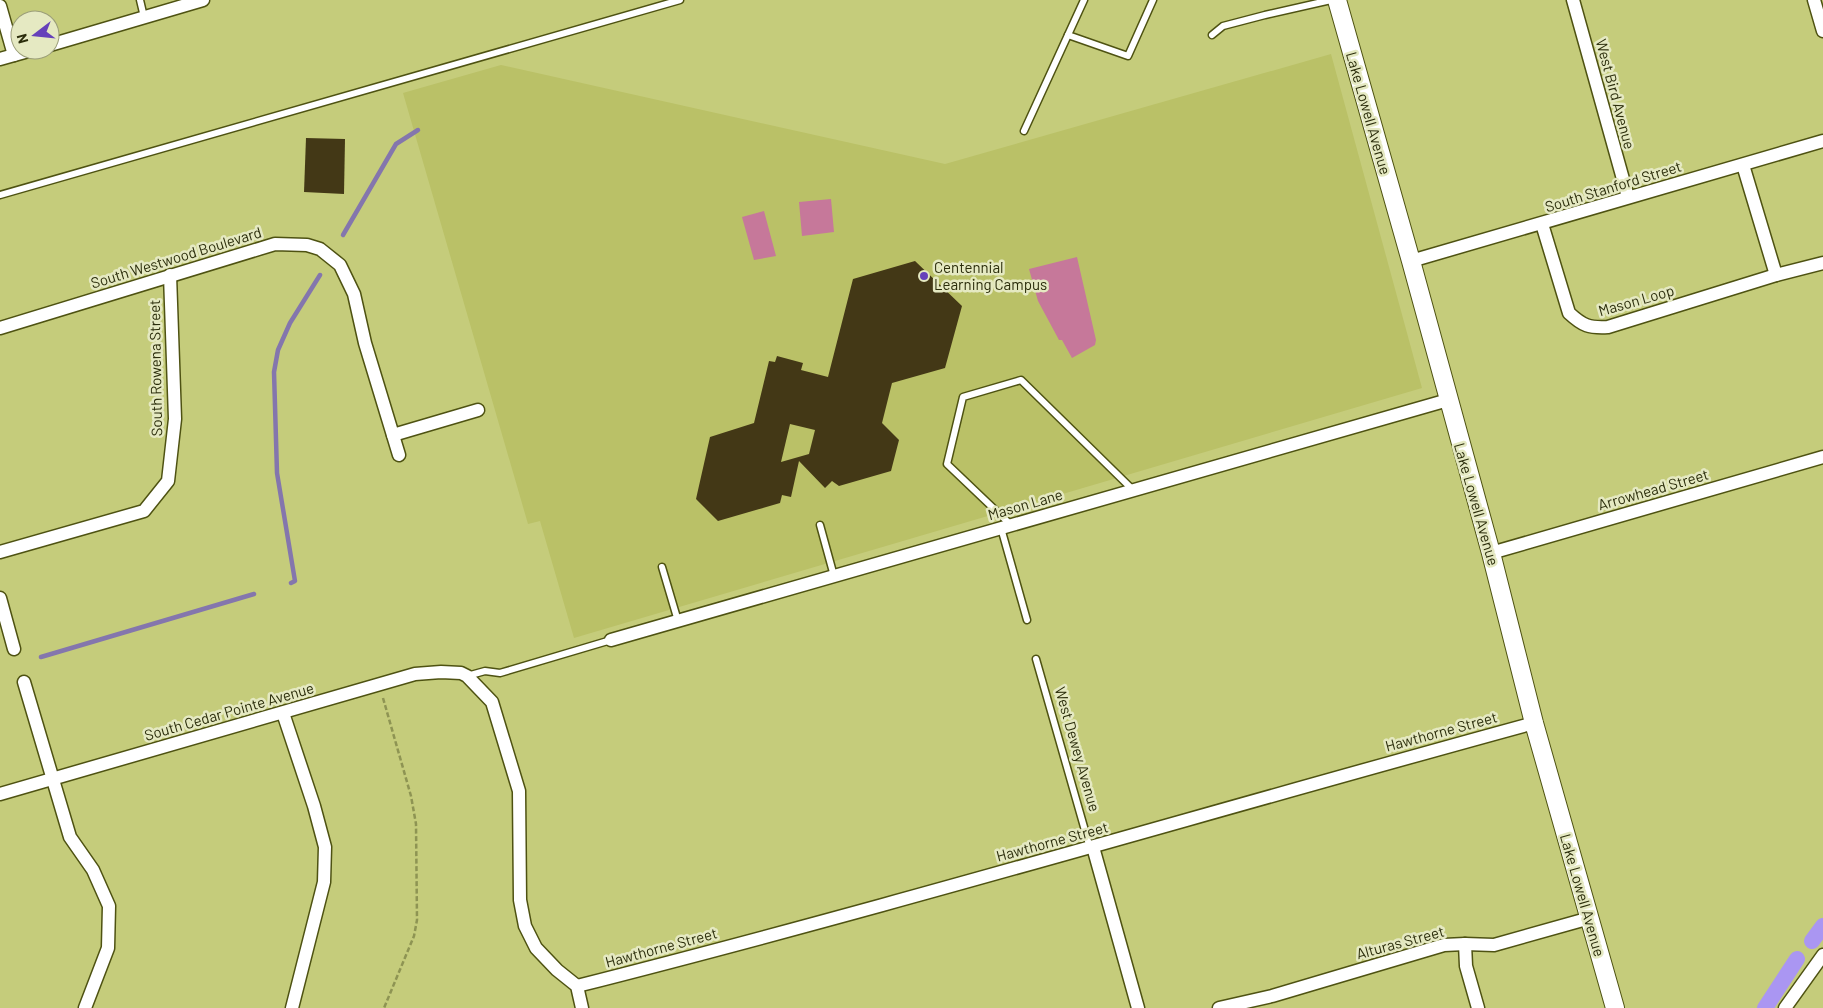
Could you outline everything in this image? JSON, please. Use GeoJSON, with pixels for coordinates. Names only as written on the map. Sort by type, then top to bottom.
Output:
{"type":"FeatureCollection","features":[{"type":"Feature","properties":{"kind":"main road","name":"Lake Lowell Avenue"},"geometry":{"type":"LineString","coordinates":[[1337,0],[1491,554],[1534,723],[1615,1008]]}},
{"type":"Feature","properties":{"kind":"street"},"geometry":{"type":"LineString","coordinates":[[60,42],[203,0]]}},
{"type":"Feature","properties":{"kind":"street","name":"West Bird Avenue"},"geometry":{"type":"LineString","coordinates":[[1573,0],[1628,197]]}},
{"type":"Feature","properties":{"kind":"street"},"geometry":{"type":"LineString","coordinates":[[1814,0],[1823,31]]}},
{"type":"Feature","properties":{"kind":"street"},"geometry":{"type":"LineString","coordinates":[[0,6],[10,41]]}},
{"type":"Feature","properties":{"kind":"street","name":"South Stanford Street"},"geometry":{"type":"LineString","coordinates":[[1411,261],[1823,141]]}},
{"type":"Feature","properties":{"kind":"street"},"geometry":{"type":"LineString","coordinates":[[1743,165],[1776,275]]}},
{"type":"Feature","properties":{"kind":"street","name":"Mason Loop"},"geometry":{"type":"LineString","coordinates":[[1542,224],[1569,313],[1580,323],[1592,328],[1608,327],[1776,275],[1823,263]]}},
{"type":"Feature","properties":{"kind":"street","name":"South Westwood Boulevard"},"geometry":{"type":"LineString","coordinates":[[0,328],[275,244],[307,245],[320,249],[340,265],[354,294],[364,343],[399,455]]}},
{"type":"Feature","properties":{"kind":"street","name":"South Rowena Street"},"geometry":{"type":"LineString","coordinates":[[0,552],[144,511],[168,481],[175,419],[170,275]]}},
{"type":"Feature","properties":{"kind":"street","name":"Mason Lane"},"geometry":{"type":"LineString","coordinates":[[611,640],[1448,400]]}},
{"type":"Feature","properties":{"kind":"street"},"geometry":{"type":"LineString","coordinates":[[393,435],[478,410]]}},
{"type":"Feature","properties":{"kind":"street","name":"Arrowhead Street"},"geometry":{"type":"LineString","coordinates":[[1491,554],[1823,457]]}},
{"type":"Feature","properties":{"kind":"street"},"geometry":{"type":"LineString","coordinates":[[0,598],[14,649]]}},
{"type":"Feature","properties":{"kind":"street","name":"South Cedar Pointe Avenue"},"geometry":{"type":"LineString","coordinates":[[0,794],[415,674],[441,672],[461,673],[468,676]]}},
{"type":"Feature","properties":{"kind":"street"},"geometry":{"type":"LineString","coordinates":[[468,676],[492,702],[519,791],[520,900],[524,926],[536,948],[556,970],[577,986],[582,1008]]}},
{"type":"Feature","properties":{"kind":"street"},"geometry":{"type":"LineString","coordinates":[[24,682],[70,837],[93,870],[109,906],[108,948],[85,1008]]}},
{"type":"Feature","properties":{"kind":"street"},"geometry":{"type":"LineString","coordinates":[[283,713],[314,806],[325,846],[324,882],[292,1008]]}},
{"type":"Feature","properties":{"kind":"street","name":"Hawthorne Street"},"geometry":{"type":"LineString","coordinates":[[577,986],[669,963],[1534,723]]}},
{"type":"Feature","properties":{"kind":"street","name":"West Dewey Avenue"},"geometry":{"type":"LineString","coordinates":[[1091,847],[1138,1008]]}},
{"type":"Feature","properties":{"kind":"street","name":"Alturas Street"},"geometry":{"type":"LineString","coordinates":[[1219,1008],[1273,1002],[1444,945],[1494,945],[1590,918]]}},
{"type":"Feature","properties":{"kind":"street"},"geometry":{"type":"LineString","coordinates":[[1465,944],[1466,966],[1478,1008]]}},
{"type":"Feature","properties":{"kind":"street"},"geometry":{"type":"LineString","coordinates":[[1785,1008],[1823,954]]}},
{"type":"Feature","properties":{"kind":"lane"},"geometry":{"type":"LineString","coordinates":[[140,0],[144,17]]}},
{"type":"Feature","properties":{"kind":"lane"},"geometry":{"type":"LineString","coordinates":[[0,195],[680,0]]}},
{"type":"Feature","properties":{"kind":"lane"},"geometry":{"type":"LineString","coordinates":[[1024,131],[1084,0]]}},
{"type":"Feature","properties":{"kind":"lane"},"geometry":{"type":"LineString","coordinates":[[1068,35],[1128,56],[1153,0]]}},
{"type":"Feature","properties":{"kind":"lane"},"geometry":{"type":"LineString","coordinates":[[1212,35],[1223,26],[1331,0]]}},
{"type":"Feature","properties":{"kind":"lane"},"geometry":{"type":"LineString","coordinates":[[1026,620],[1006,526],[946,464],[963,397],[1021,380],[1133,490]]}},
{"type":"Feature","properties":{"kind":"lane"},"geometry":{"type":"LineString","coordinates":[[820,525],[834,576]]}},
{"type":"Feature","properties":{"kind":"lane"},"geometry":{"type":"LineString","coordinates":[[662,567],[678,620]]}},
{"type":"Feature","properties":{"kind":"lane"},"geometry":{"type":"LineString","coordinates":[[468,676],[485,671],[500,672],[611,640]]}},
{"type":"Feature","properties":{"kind":"lane","name":"West Dewey Avenue"},"geometry":{"type":"LineString","coordinates":[[1036,659],[1091,847]]}},
{"type":"Feature","properties":{"kind":"path"},"geometry":{"type":"LineString","coordinates":[[379,684],[411,796],[416,824],[417,920],[414,936],[384,1008]]}},
{"type":"Feature","properties":{"kind":"shaded area","name":"Centennial Learning Campus"},"geometry":{"type":"Polygon","coordinates":[[[1331,54],[1422,388],[574,638],[540,521],[528,524],[403,93],[501,65],[945,164],[1331,54]]]}},
{"type":"Feature","properties":{"kind":"shaded area"},"geometry":{"type":"Polygon","coordinates":[[[831,199],[834,232],[802,236],[799,202],[831,199]]]}},
{"type":"Feature","properties":{"kind":"shaded area"},"geometry":{"type":"Polygon","coordinates":[[[764,211],[776,256],[754,260],[742,217],[764,211]]]}},
{"type":"Feature","properties":{"kind":"shaded area"},"geometry":{"type":"Polygon","coordinates":[[[1077,257],[1096,340],[1095,345],[1072,358],[1062,340],[1059,340],[1038,301],[1029,269],[1077,257]]]}},
{"type":"Feature","properties":{"kind":"building"},"geometry":{"type":"Polygon","coordinates":[[[306,138],[345,139],[344,194],[304,192],[306,138]]]}},
{"type":"Feature","properties":{"kind":"building"},"geometry":{"type":"Polygon","coordinates":[[[915,261],[962,306],[945,368],[892,383],[882,423],[899,440],[891,471],[839,486],[832,481],[825,488],[799,461],[791,497],[782,495],[780,503],[718,521],[696,499],[710,437],[754,423],[769,361],[775,362],[777,356],[803,363],[801,370],[828,377],[853,279],[915,261]],[[790,424],[781,462],[809,454],[815,430],[790,424]]]}},
{"type":"Feature","properties":{"kind":"waterway"},"geometry":{"type":"LineString","coordinates":[[343,235],[396,144],[418,130]]}},
{"type":"Feature","properties":{"kind":"waterway"},"geometry":{"type":"LineString","coordinates":[[291,583],[295,581],[277,473],[274,372],[278,350],[290,323],[320,275]]}},
{"type":"Feature","properties":{"kind":"waterway"},"geometry":{"type":"LineString","coordinates":[[41,657],[254,594]]}},
{"type":"Feature","properties":{"kind":"waterway"},"geometry":{"type":"LineString","coordinates":[[1812,941],[1823,926]]}},
{"type":"Feature","properties":{"kind":"waterway"},"geometry":{"type":"LineString","coordinates":[[1765,1008],[1797,959]]}},
{"type":"Feature","properties":{"kind":"place","name":"Centennial Learning Campus"},"geometry":{"type":"Point","coordinates":[924,276]}}]}
